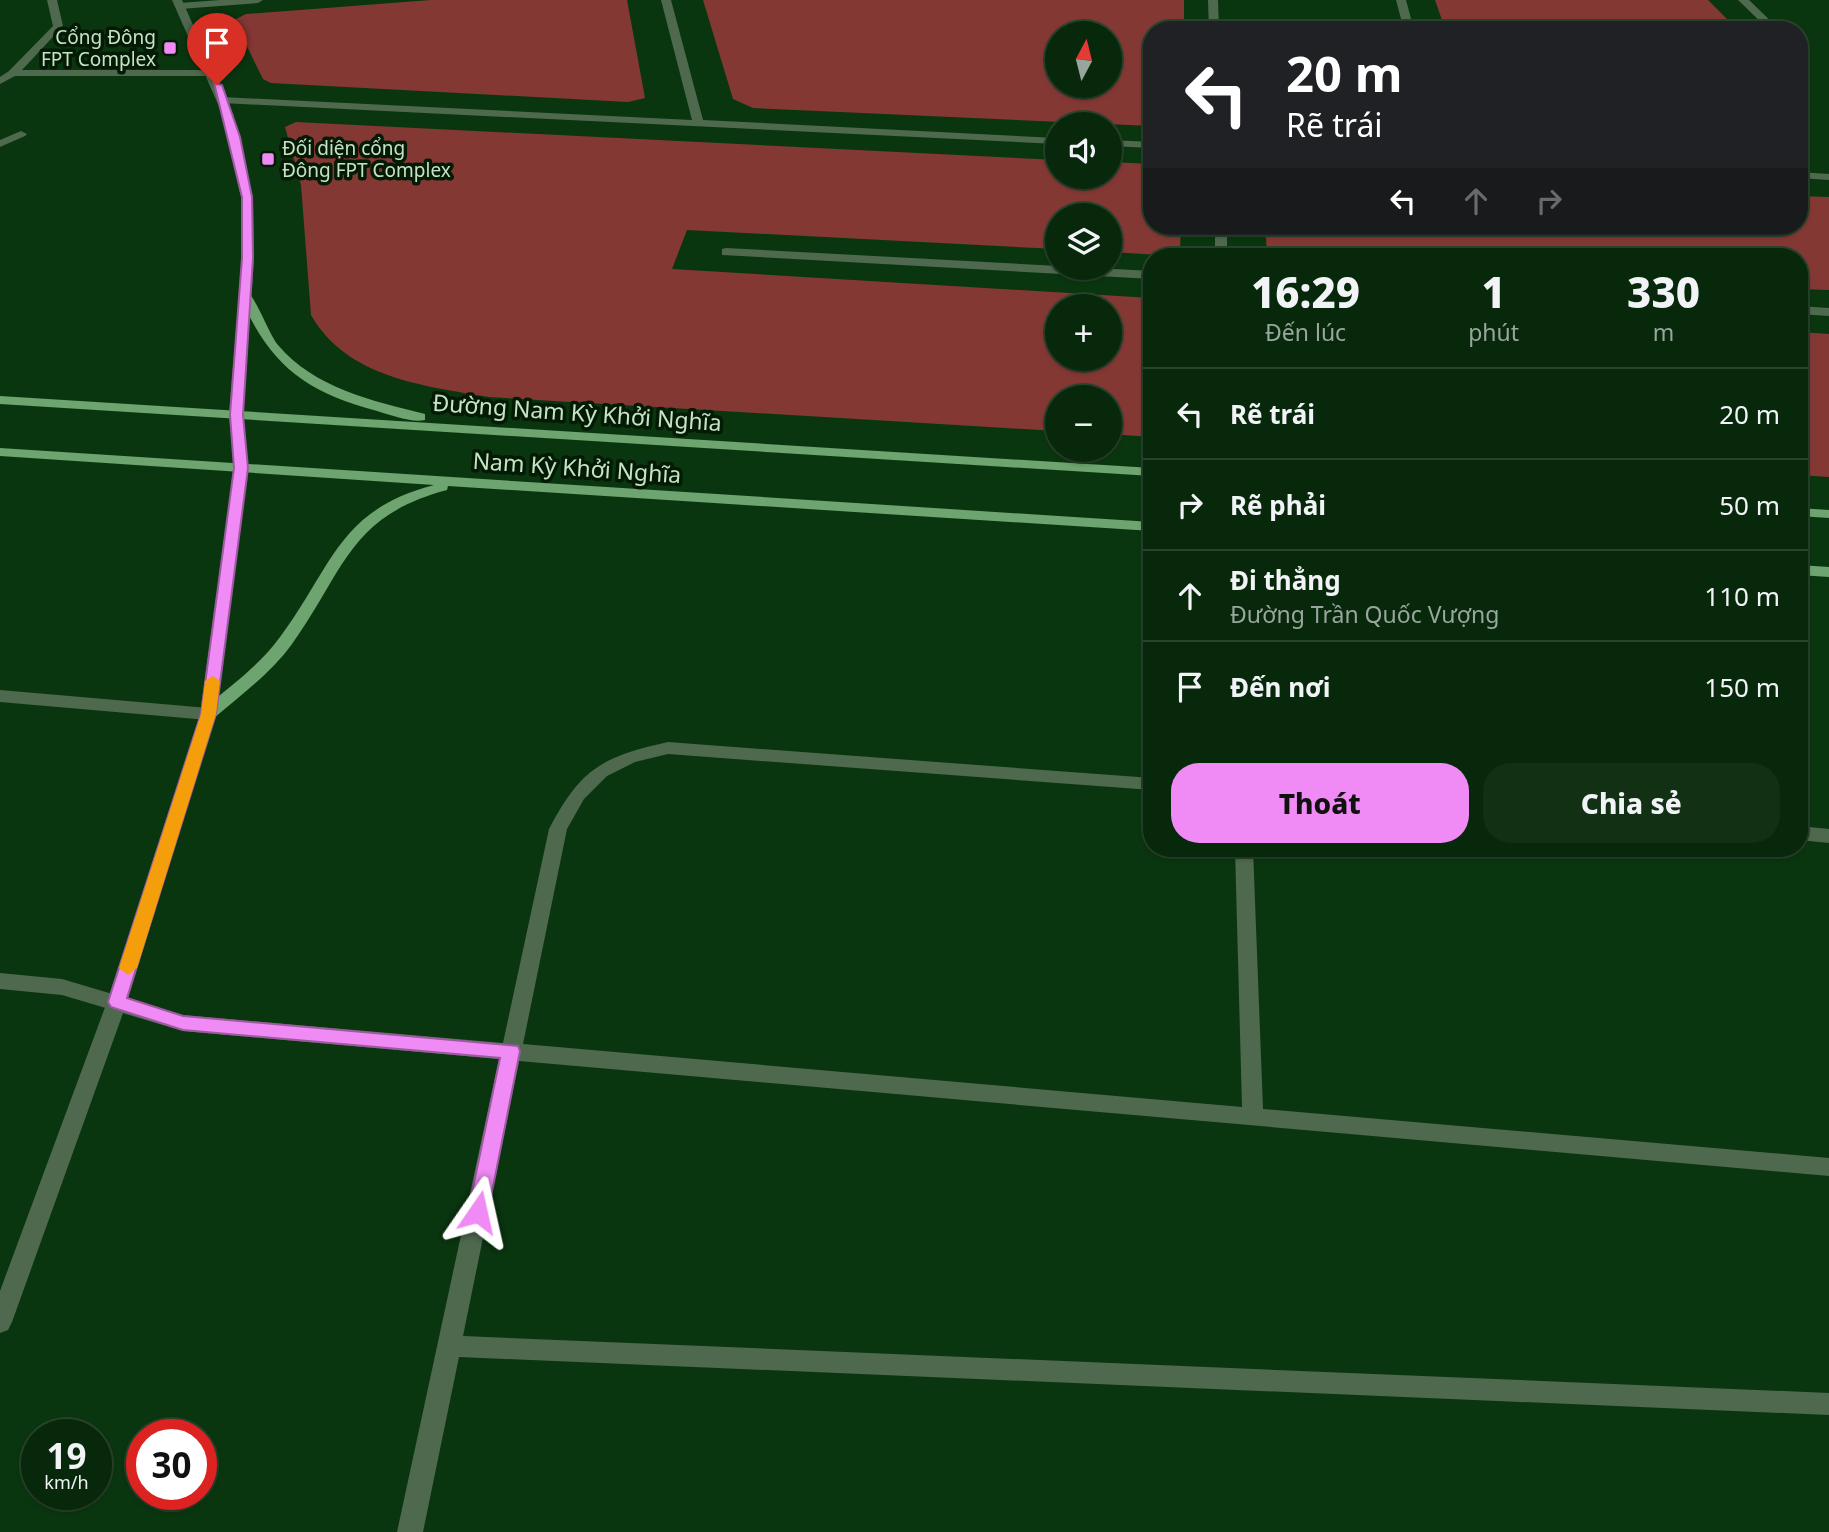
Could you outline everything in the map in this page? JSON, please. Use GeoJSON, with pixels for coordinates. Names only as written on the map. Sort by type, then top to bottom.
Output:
{"type":"FeatureCollection","features":[{"type":"Feature","properties":{"kind":"main road"},"geometry":{"type":"LineString","coordinates":[[245,294],[260,330],[273,347],[309,377],[365,404],[478,430]]}},
{"type":"Feature","properties":{"kind":"main road","name":"Đường Nam Kỳ Khởi Nghĩa"},"geometry":{"type":"LineString","coordinates":[[0,400],[1143,471]]}},
{"type":"Feature","properties":{"kind":"main road","name":"Nam Kỳ Khởi Nghĩa"},"geometry":{"type":"LineString","coordinates":[[0,452],[1143,526]]}},
{"type":"Feature","properties":{"kind":"main road"},"geometry":{"type":"LineString","coordinates":[[208,714],[278,651],[356,531],[376,512],[400,499],[465,483]]}},
{"type":"Feature","properties":{"kind":"main road"},"geometry":{"type":"LineString","coordinates":[[1808,513],[1829,514]]}},
{"type":"Feature","properties":{"kind":"main road"},"geometry":{"type":"LineString","coordinates":[[1808,571],[1829,572]]}},
{"type":"Feature","properties":{"kind":"street"},"geometry":{"type":"LineString","coordinates":[[0,81],[13,73],[58,26],[52,0]]}},
{"type":"Feature","properties":{"kind":"street"},"geometry":{"type":"LineString","coordinates":[[0,1322],[117,1002],[208,714],[241,468],[236,415],[245,294],[247,197],[234,137],[222,100],[179,3],[258,0]]}},
{"type":"Feature","properties":{"kind":"street"},"geometry":{"type":"LineString","coordinates":[[666,0],[698,123]]}},
{"type":"Feature","properties":{"kind":"street"},"geometry":{"type":"LineString","coordinates":[[1213,0],[1214,21]]}},
{"type":"Feature","properties":{"kind":"street"},"geometry":{"type":"LineString","coordinates":[[1401,0],[1407,21]]}},
{"type":"Feature","properties":{"kind":"street"},"geometry":{"type":"LineString","coordinates":[[1743,0],[1765,21]]}},
{"type":"Feature","properties":{"kind":"street"},"geometry":{"type":"LineString","coordinates":[[13,73],[212,73]]}},
{"type":"Feature","properties":{"kind":"street"},"geometry":{"type":"LineString","coordinates":[[222,100],[1045,140]]}},
{"type":"Feature","properties":{"kind":"street"},"geometry":{"type":"LineString","coordinates":[[0,144],[21,134]]}},
{"type":"Feature","properties":{"kind":"street"},"geometry":{"type":"LineString","coordinates":[[1122,144],[1143,145]]}},
{"type":"Feature","properties":{"kind":"street"},"geometry":{"type":"LineString","coordinates":[[1808,176],[1829,177]]}},
{"type":"Feature","properties":{"kind":"street"},"geometry":{"type":"LineString","coordinates":[[726,252],[1143,275]]}},
{"type":"Feature","properties":{"kind":"street"},"geometry":{"type":"LineString","coordinates":[[1808,311],[1829,312]]}},
{"type":"Feature","properties":{"kind":"street"},"geometry":{"type":"LineString","coordinates":[[0,696],[208,714]]}},
{"type":"Feature","properties":{"kind":"street"},"geometry":{"type":"LineString","coordinates":[[411,1532],[558,829],[572,798],[592,776],[627,757],[668,747],[1143,783]]}},
{"type":"Feature","properties":{"kind":"street"},"geometry":{"type":"LineString","coordinates":[[1808,835],[1829,836]]}},
{"type":"Feature","properties":{"kind":"street"},"geometry":{"type":"LineString","coordinates":[[1244,857],[1253,1116]]}},
{"type":"Feature","properties":{"kind":"street"},"geometry":{"type":"LineString","coordinates":[[0,981],[62,987],[183,1023],[1829,1167]]}},
{"type":"Feature","properties":{"kind":"street"},"geometry":{"type":"LineString","coordinates":[[451,1346],[1829,1404]]}},
{"type":"Feature","properties":{"kind":"shaded area"},"geometry":{"type":"Polygon","coordinates":[[[431,0],[627,0],[645,98],[628,102],[271,83],[263,79],[234,20],[246,14],[431,0]]]}},
{"type":"Feature","properties":{"kind":"shaded area"},"geometry":{"type":"Polygon","coordinates":[[[703,0],[1184,0],[1184,21],[1143,21],[1143,126],[1122,125],[1122,112],[1045,112],[1045,121],[753,108],[733,99],[703,0]]]}},
{"type":"Feature","properties":{"kind":"shaded area"},"geometry":{"type":"Polygon","coordinates":[[[1435,0],[1708,0],[1729,21],[1442,21],[1435,0]]]}},
{"type":"Feature","properties":{"kind":"shaded area"},"geometry":{"type":"Polygon","coordinates":[[[296,122],[1045,159],[1045,189],[1122,189],[1122,163],[1143,164],[1143,235],[1181,235],[1180,248],[1143,248],[1143,254],[1122,253],[1122,203],[1045,203],[1045,248],[687,230],[672,269],[1085,294],[1045,294],[1045,371],[1122,371],[1122,296],[1143,298],[1143,436],[1122,435],[1122,385],[1045,385],[1045,430],[489,397],[414,383],[366,366],[345,353],[326,336],[311,315],[301,185],[285,127],[296,122]]]}},
{"type":"Feature","properties":{"kind":"shaded area"},"geometry":{"type":"Polygon","coordinates":[[[1808,196],[1829,197],[1829,290],[1808,289],[1808,248],[1267,248],[1266,235],[1808,235],[1808,196]]]}},
{"type":"Feature","properties":{"kind":"shaded area"},"geometry":{"type":"Polygon","coordinates":[[[1808,333],[1829,334],[1829,477],[1808,476],[1808,333]]]}},
{"type":"Feature","properties":{"kind":"slow traffic"},"geometry":{"type":"LineString","coordinates":[[128,968],[208,714],[213,681]]}},
{"type":"Feature","properties":{"kind":"place","name":"Cổng Đông FPT Complex"},"geometry":{"type":"Point","coordinates":[170,48]}},
{"type":"Feature","properties":{"kind":"place","name":"Đối diện cổng Đông FPT Complex"},"geometry":{"type":"Point","coordinates":[268,159]}},
{"type":"Feature","properties":{"kind":"route"},"geometry":{"type":"LineString","coordinates":[[217,85],[234,137],[247,197],[248,258],[236,415],[241,468],[208,714],[117,1002],[183,1023],[511,1051],[478,1212]]}}]}
